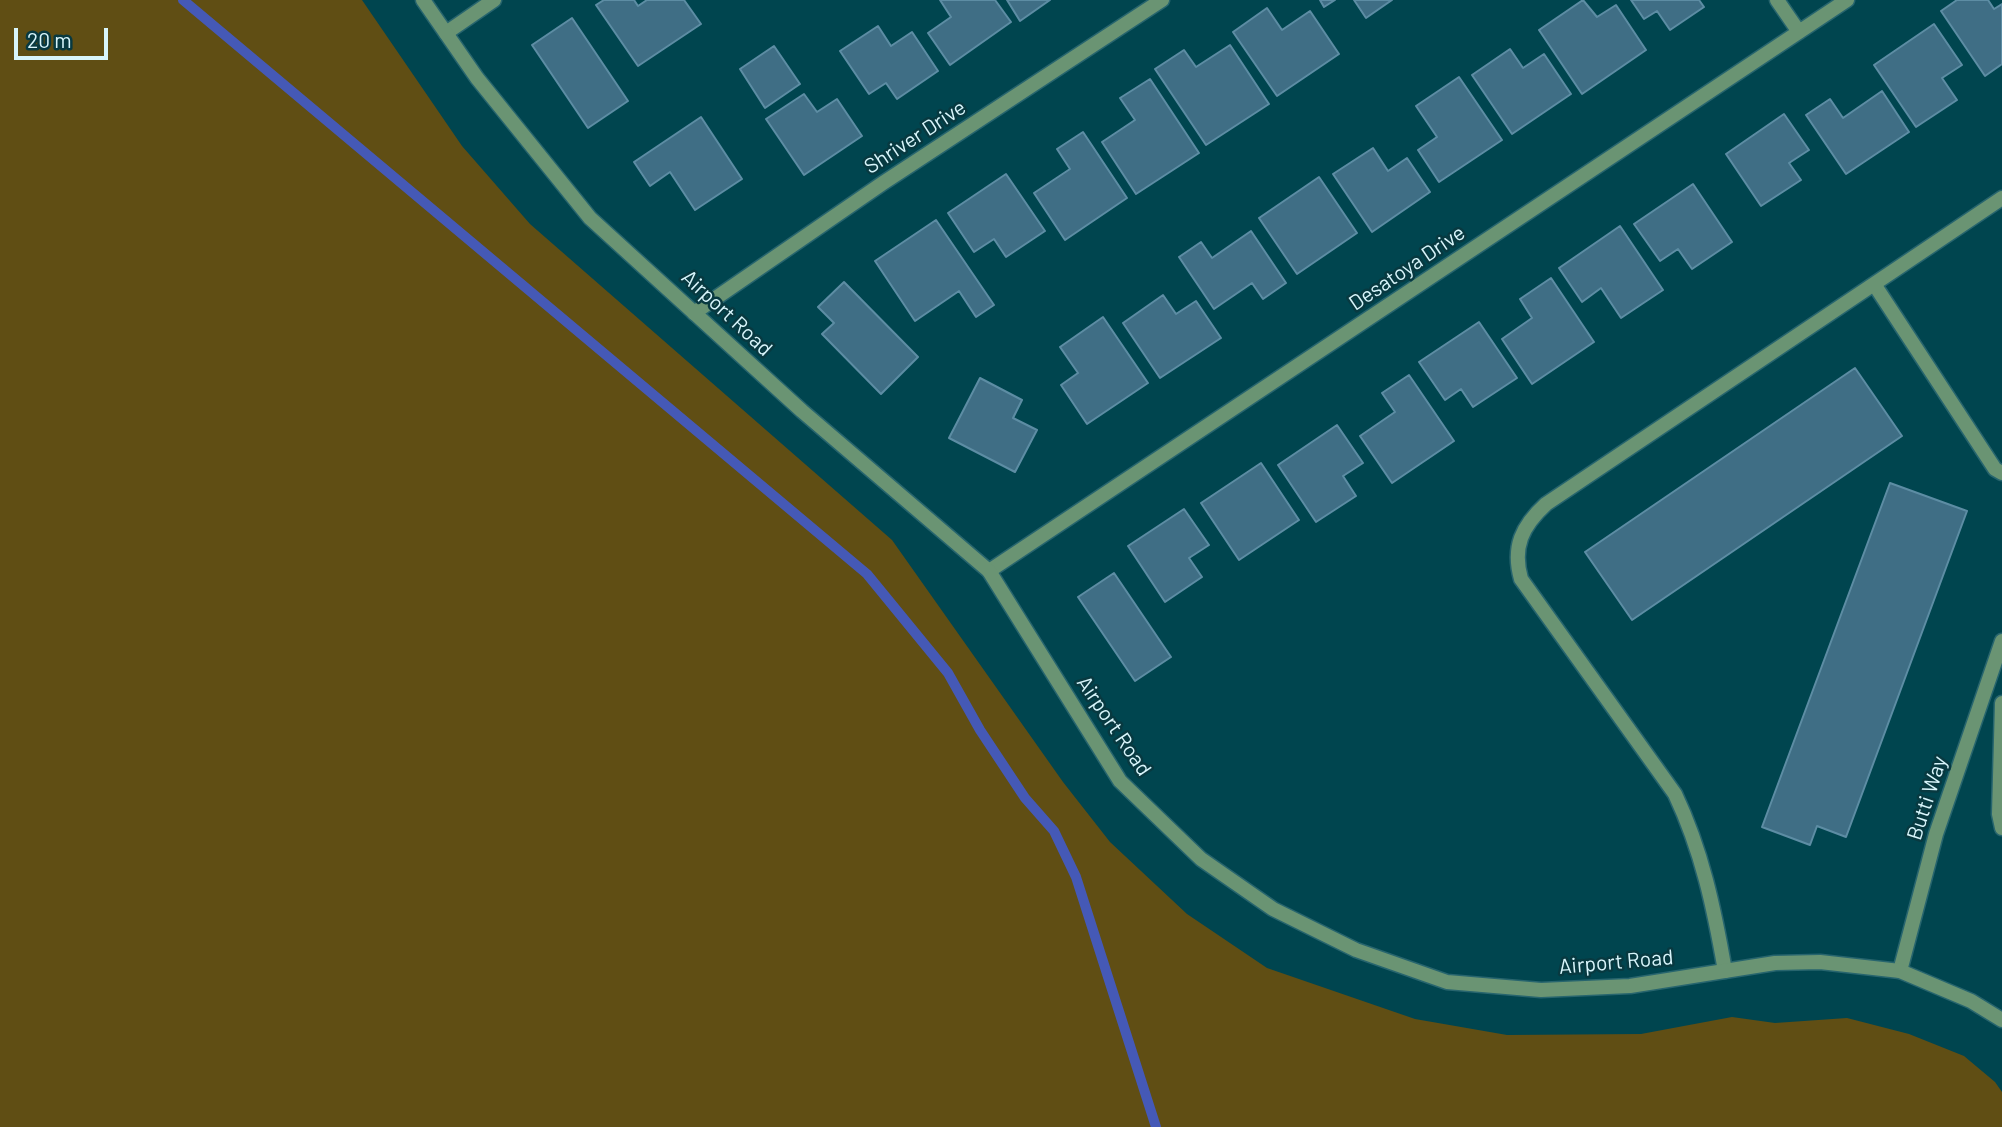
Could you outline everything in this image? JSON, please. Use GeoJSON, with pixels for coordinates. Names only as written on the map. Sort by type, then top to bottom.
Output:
{"type":"FeatureCollection","features":[{"type":"Feature","properties":{"kind":"street","name":"Airport Road"},"geometry":{"type":"LineString","coordinates":[[423,0],[477,78],[590,218],[802,411],[989,571],[1121,780],[1201,859],[1273,909],[1356,950],[1447,982],[1541,990],[1630,986],[1775,963],[1820,962],[1900,971],[1971,1001],[2002,1020]]}},
{"type":"Feature","properties":{"kind":"street"},"geometry":{"type":"LineString","coordinates":[[446,33],[494,0]]}},
{"type":"Feature","properties":{"kind":"street","name":"Shriver Drive"},"geometry":{"type":"LineString","coordinates":[[694,313],[883,183],[1162,0]]}},
{"type":"Feature","properties":{"kind":"street"},"geometry":{"type":"LineString","coordinates":[[1777,0],[1799,32]]}},
{"type":"Feature","properties":{"kind":"street","name":"Desatoya Drive"},"geometry":{"type":"LineString","coordinates":[[989,571],[1847,0]]}},
{"type":"Feature","properties":{"kind":"street"},"geometry":{"type":"LineString","coordinates":[[1725,971],[1709,884],[1692,831],[1675,794],[1521,579],[1516,560],[1520,537],[1530,519],[1546,504],[2002,198]]}},
{"type":"Feature","properties":{"kind":"street"},"geometry":{"type":"LineString","coordinates":[[1874,284],[1996,469],[2002,473]]}},
{"type":"Feature","properties":{"kind":"street","name":"Butti Way"},"geometry":{"type":"LineString","coordinates":[[1900,971],[1936,834],[2002,641]]}},
{"type":"Feature","properties":{"kind":"street"},"geometry":{"type":"LineString","coordinates":[[2002,703],[1999,814],[2002,828]]}},
{"type":"Feature","properties":{"kind":"shaded area"},"geometry":{"type":"Polygon","coordinates":[[[0,0],[362,0],[462,146],[530,224],[892,540],[1063,782],[1110,842],[1187,914],[1267,968],[1415,1019],[1507,1035],[1641,1034],[1732,1017],[1775,1023],[1847,1018],[1909,1034],[1964,1056],[1995,1082],[2002,1092],[2002,1127],[0,1127],[0,0]]]}},
{"type":"Feature","properties":{"kind":"building"},"geometry":{"type":"Polygon","coordinates":[[[604,0],[634,0],[638,6],[647,0],[684,0],[701,24],[638,66],[596,5],[604,0]]]}},
{"type":"Feature","properties":{"kind":"building"},"geometry":{"type":"Polygon","coordinates":[[[940,0],[995,0],[1011,22],[950,65],[928,33],[951,17],[940,0]]]}},
{"type":"Feature","properties":{"kind":"building"},"geometry":{"type":"Polygon","coordinates":[[[1007,0],[1050,0],[1020,21],[1007,0]]]}},
{"type":"Feature","properties":{"kind":"building"},"geometry":{"type":"Polygon","coordinates":[[[1320,0],[1335,0],[1324,7],[1320,0]]]}},
{"type":"Feature","properties":{"kind":"building"},"geometry":{"type":"Polygon","coordinates":[[[1354,0],[1392,0],[1366,18],[1354,0]]]}},
{"type":"Feature","properties":{"kind":"building"},"geometry":{"type":"Polygon","coordinates":[[[1583,0],[1597,17],[1616,5],[1646,50],[1582,94],[1539,30],[1583,0]]]}},
{"type":"Feature","properties":{"kind":"building"},"geometry":{"type":"Polygon","coordinates":[[[1631,0],[1699,0],[1704,7],[1670,30],[1657,11],[1644,19],[1631,0]]]}},
{"type":"Feature","properties":{"kind":"building"},"geometry":{"type":"Polygon","coordinates":[[[1957,0],[1988,0],[1994,9],[2002,4],[2002,64],[1985,76],[1941,11],[1957,0]]]}},
{"type":"Feature","properties":{"kind":"building"},"geometry":{"type":"Polygon","coordinates":[[[1267,8],[1282,30],[1310,11],[1339,54],[1277,96],[1233,32],[1267,8]]]}},
{"type":"Feature","properties":{"kind":"building"},"geometry":{"type":"Polygon","coordinates":[[[572,18],[628,101],[588,128],[532,45],[572,18]]]}},
{"type":"Feature","properties":{"kind":"building"},"geometry":{"type":"Polygon","coordinates":[[[1934,24],[1962,65],[1942,78],[1957,100],[1916,127],[1874,65],[1934,24]]]}},
{"type":"Feature","properties":{"kind":"building"},"geometry":{"type":"Polygon","coordinates":[[[878,26],[891,46],[912,32],[938,71],[897,99],[886,83],[869,94],[840,51],[878,26]]]}},
{"type":"Feature","properties":{"kind":"building"},"geometry":{"type":"Polygon","coordinates":[[[1230,45],[1269,104],[1206,145],[1155,69],[1184,50],[1196,67],[1230,45]]]}},
{"type":"Feature","properties":{"kind":"building"},"geometry":{"type":"Polygon","coordinates":[[[774,46],[800,84],[765,108],[740,69],[774,46]]]}},
{"type":"Feature","properties":{"kind":"building"},"geometry":{"type":"Polygon","coordinates":[[[1510,49],[1523,68],[1544,54],[1571,94],[1512,134],[1472,75],[1510,49]]]}},
{"type":"Feature","properties":{"kind":"building"},"geometry":{"type":"Polygon","coordinates":[[[1459,77],[1502,140],[1439,182],[1418,150],[1437,137],[1416,106],[1459,77]]]}},
{"type":"Feature","properties":{"kind":"building"},"geometry":{"type":"Polygon","coordinates":[[[1150,79],[1199,153],[1136,194],[1102,142],[1135,120],[1120,98],[1150,79]]]}},
{"type":"Feature","properties":{"kind":"building"},"geometry":{"type":"Polygon","coordinates":[[[1882,91],[1909,132],[1846,174],[1806,115],[1830,99],[1843,118],[1882,91]]]}},
{"type":"Feature","properties":{"kind":"building"},"geometry":{"type":"Polygon","coordinates":[[[804,94],[817,112],[837,99],[862,136],[804,175],[766,119],[804,94]]]}},
{"type":"Feature","properties":{"kind":"building"},"geometry":{"type":"Polygon","coordinates":[[[1784,114],[1809,150],[1789,163],[1801,180],[1761,206],[1726,154],[1784,114]]]}},
{"type":"Feature","properties":{"kind":"building"},"geometry":{"type":"Polygon","coordinates":[[[701,117],[742,179],[695,210],[670,172],[650,186],[634,162],[701,117]]]}},
{"type":"Feature","properties":{"kind":"building"},"geometry":{"type":"Polygon","coordinates":[[[1083,132],[1127,198],[1065,240],[1034,193],[1070,169],[1057,149],[1083,132]]]}},
{"type":"Feature","properties":{"kind":"building"},"geometry":{"type":"Polygon","coordinates":[[[1373,148],[1388,171],[1407,158],[1430,192],[1372,232],[1333,174],[1373,148]]]}},
{"type":"Feature","properties":{"kind":"building"},"geometry":{"type":"Polygon","coordinates":[[[1006,174],[1045,231],[1006,257],[994,239],[974,252],[948,213],[1006,174]]]}},
{"type":"Feature","properties":{"kind":"building"},"geometry":{"type":"Polygon","coordinates":[[[1319,177],[1357,233],[1297,274],[1259,218],[1319,177]]]}},
{"type":"Feature","properties":{"kind":"building"},"geometry":{"type":"Polygon","coordinates":[[[1693,184],[1732,242],[1692,269],[1678,249],[1660,261],[1634,224],[1693,184]]]}},
{"type":"Feature","properties":{"kind":"building"},"geometry":{"type":"Polygon","coordinates":[[[936,220],[994,305],[976,317],[959,291],[915,321],[875,261],[936,220]]]}},
{"type":"Feature","properties":{"kind":"building"},"geometry":{"type":"Polygon","coordinates":[[[1620,226],[1663,290],[1621,318],[1601,288],[1582,302],[1559,268],[1620,226]]]}},
{"type":"Feature","properties":{"kind":"building"},"geometry":{"type":"Polygon","coordinates":[[[1251,231],[1286,283],[1263,299],[1252,283],[1214,309],[1179,257],[1201,242],[1212,258],[1251,231]]]}},
{"type":"Feature","properties":{"kind":"building"},"geometry":{"type":"Polygon","coordinates":[[[1551,278],[1594,342],[1532,384],[1502,339],[1532,318],[1520,299],[1551,278]]]}},
{"type":"Feature","properties":{"kind":"building"},"geometry":{"type":"Polygon","coordinates":[[[844,282],[918,357],[881,394],[822,334],[834,323],[818,307],[844,282]]]}},
{"type":"Feature","properties":{"kind":"building"},"geometry":{"type":"Polygon","coordinates":[[[1163,295],[1176,314],[1196,301],[1221,338],[1160,378],[1123,323],[1163,295]]]}},
{"type":"Feature","properties":{"kind":"building"},"geometry":{"type":"Polygon","coordinates":[[[1103,317],[1148,383],[1087,424],[1061,385],[1078,373],[1060,347],[1103,317]]]}},
{"type":"Feature","properties":{"kind":"building"},"geometry":{"type":"Polygon","coordinates":[[[1479,322],[1517,378],[1473,407],[1461,389],[1445,400],[1419,362],[1479,322]]]}},
{"type":"Feature","properties":{"kind":"building"},"geometry":{"type":"Polygon","coordinates":[[[1855,368],[1902,436],[1632,620],[1585,552],[1855,368]]]}},
{"type":"Feature","properties":{"kind":"building"},"geometry":{"type":"Polygon","coordinates":[[[1409,375],[1454,441],[1392,483],[1360,436],[1395,412],[1382,393],[1409,375]]]}},
{"type":"Feature","properties":{"kind":"building"},"geometry":{"type":"Polygon","coordinates":[[[980,378],[1022,400],[1013,418],[1037,430],[1015,472],[949,438],[980,378]]]}},
{"type":"Feature","properties":{"kind":"building"},"geometry":{"type":"Polygon","coordinates":[[[1337,425],[1363,463],[1343,476],[1356,496],[1316,522],[1278,465],[1337,425]]]}},
{"type":"Feature","properties":{"kind":"building"},"geometry":{"type":"Polygon","coordinates":[[[1261,463],[1299,520],[1239,560],[1201,503],[1261,463]]]}},
{"type":"Feature","properties":{"kind":"building"},"geometry":{"type":"Polygon","coordinates":[[[1890,483],[1967,511],[1846,837],[1817,826],[1810,845],[1762,827],[1890,483]]]}},
{"type":"Feature","properties":{"kind":"building"},"geometry":{"type":"Polygon","coordinates":[[[1184,509],[1209,545],[1189,558],[1202,577],[1165,602],[1128,546],[1184,509]]]}},
{"type":"Feature","properties":{"kind":"building"},"geometry":{"type":"Polygon","coordinates":[[[1114,573],[1171,657],[1135,681],[1078,597],[1114,573]]]}},
{"type":"Feature","properties":{"kind":"waterway"},"geometry":{"type":"LineString","coordinates":[[183,0],[867,574],[948,673],[980,730],[1025,798],[1054,831],[1076,877],[1156,1127]]}}]}
